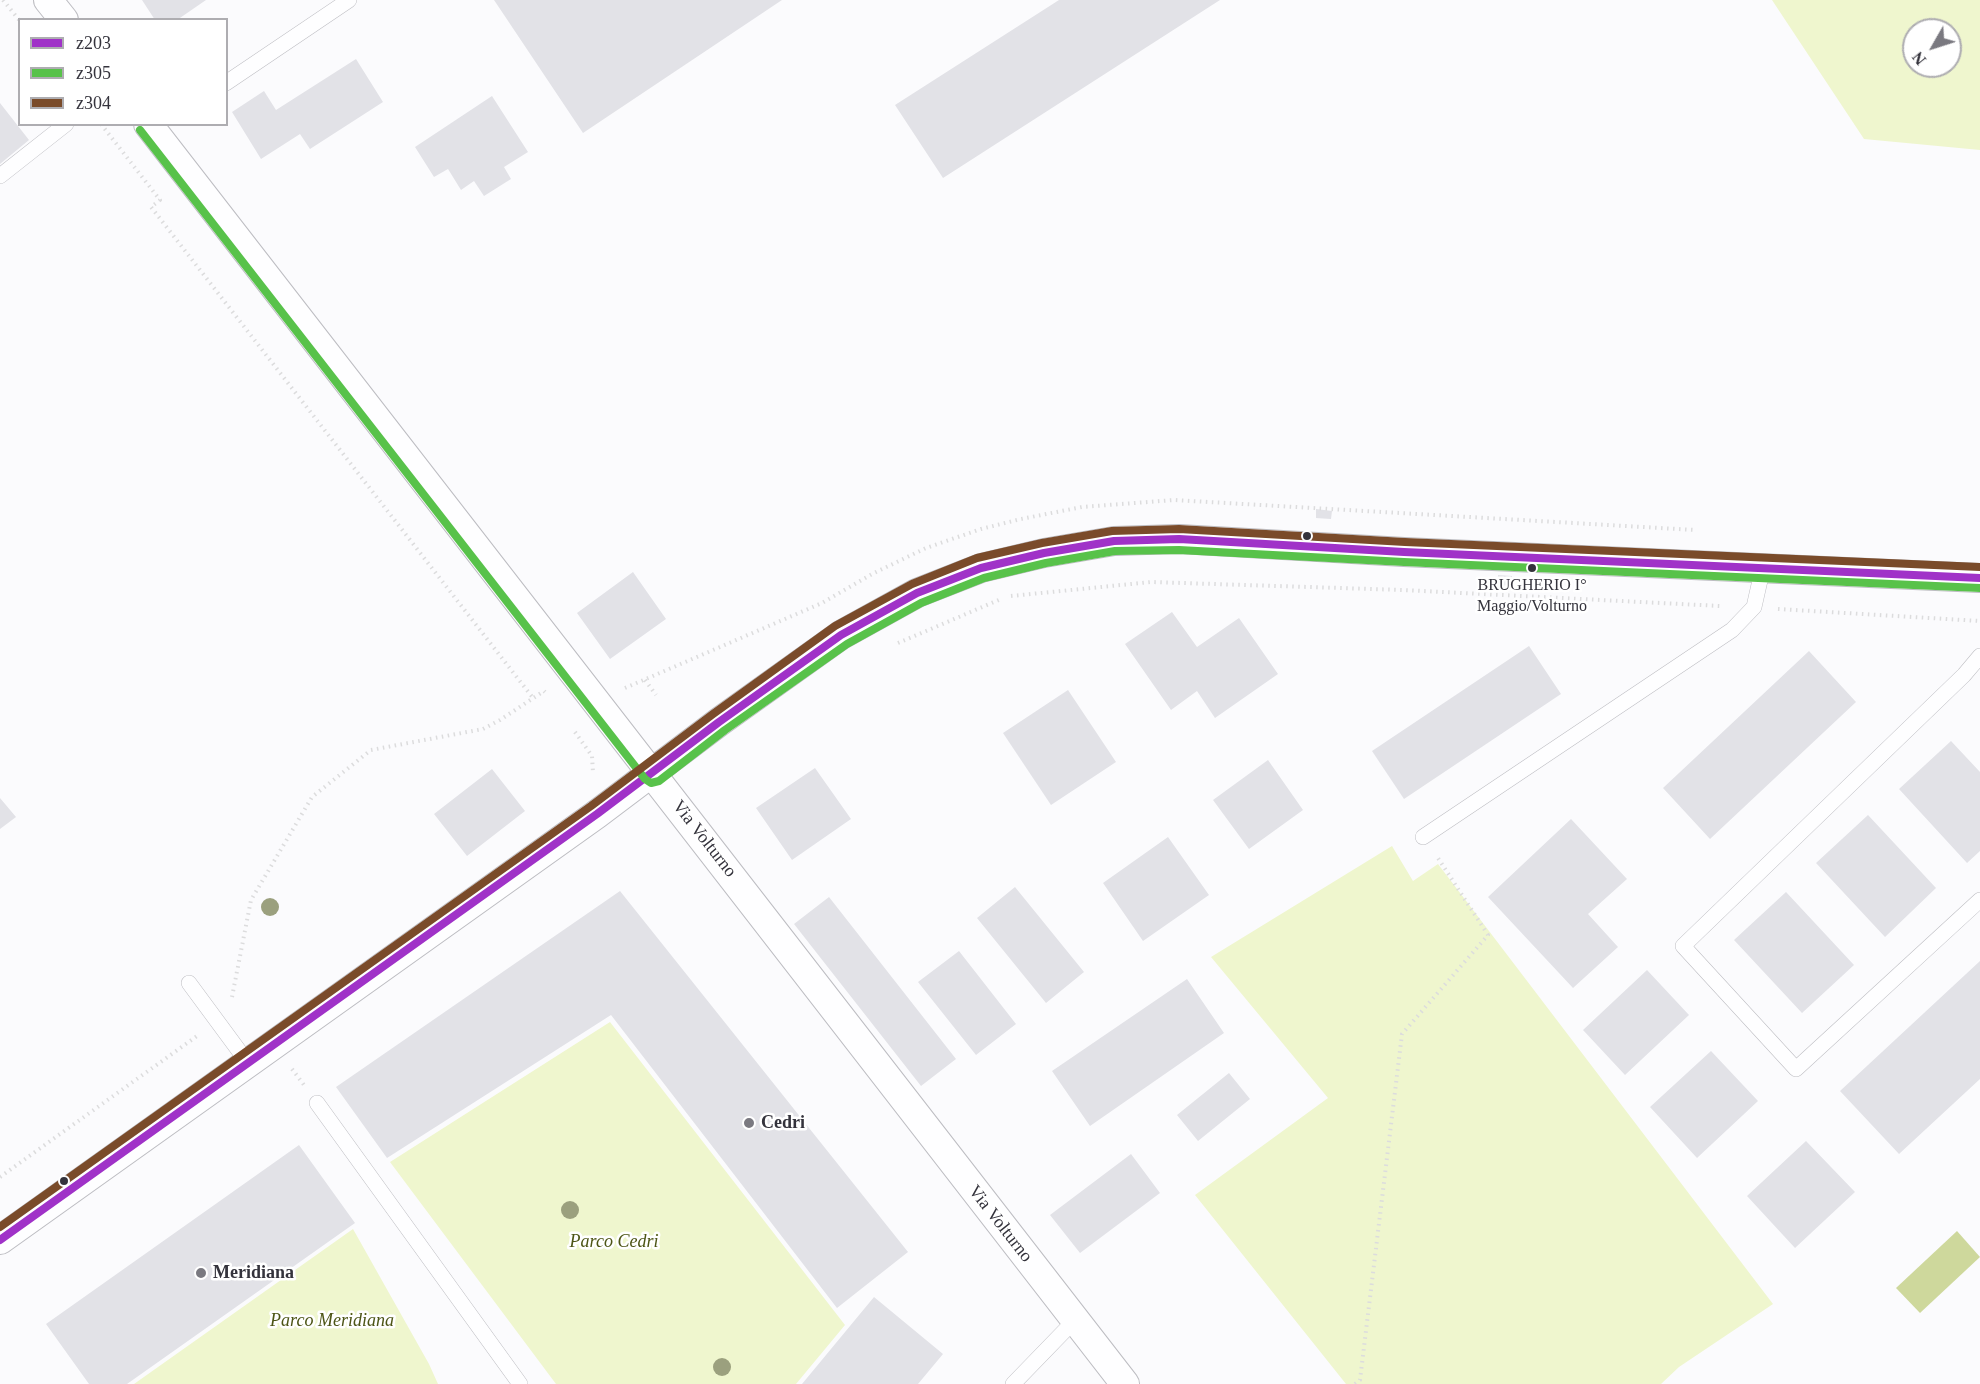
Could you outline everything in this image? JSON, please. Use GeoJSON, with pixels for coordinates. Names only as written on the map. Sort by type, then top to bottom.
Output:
{"type":"FeatureCollection","features":[{"type":"Feature","properties":{"kind":"street"},"geometry":{"type":"LineString","coordinates":[[48,0],[62,18]]}},
{"type":"Feature","properties":{"kind":"street","name":"Via Volturno"},"geometry":{"type":"LineString","coordinates":[[156,127],[1125,1384]]}},
{"type":"Feature","properties":{"kind":"street"},"geometry":{"type":"LineString","coordinates":[[0,1240],[653,773],[840,634],[917,593],[981,568],[1044,553],[1114,542],[1179,539],[1404,552],[1980,578]]}},
{"type":"Feature","properties":{"kind":"lane"},"geometry":{"type":"LineString","coordinates":[[228,82],[349,0]]}},
{"type":"Feature","properties":{"kind":"lane"},"geometry":{"type":"LineString","coordinates":[[0,176],[63,126]]}},
{"type":"Feature","properties":{"kind":"lane"},"geometry":{"type":"LineString","coordinates":[[1423,837],[1732,630],[1754,608],[1763,567]]}},
{"type":"Feature","properties":{"kind":"lane"},"geometry":{"type":"LineString","coordinates":[[1980,656],[1956,683],[1683,946],[1796,1069],[1980,900]]}},
{"type":"Feature","properties":{"kind":"lane"},"geometry":{"type":"LineString","coordinates":[[189,982],[248,1063]]}},
{"type":"Feature","properties":{"kind":"lane"},"geometry":{"type":"LineString","coordinates":[[318,1103],[520,1384]]}},
{"type":"Feature","properties":{"kind":"lane"},"geometry":{"type":"LineString","coordinates":[[1013,1384],[1075,1320]]}},
{"type":"Feature","properties":{"kind":"path"},"geometry":{"type":"LineString","coordinates":[[3,0],[18,19]]}},
{"type":"Feature","properties":{"kind":"path"},"geometry":{"type":"LineString","coordinates":[[103,126],[160,200],[152,207],[533,698]]}},
{"type":"Feature","properties":{"kind":"path"},"geometry":{"type":"LineString","coordinates":[[891,647],[1004,597],[1151,582],[1403,590],[1980,621]]}},
{"type":"Feature","properties":{"kind":"path"},"geometry":{"type":"LineString","coordinates":[[645,680],[656,695]]}},
{"type":"Feature","properties":{"kind":"path"},"geometry":{"type":"LineString","coordinates":[[0,1177],[230,1013],[251,900],[312,797],[371,750],[483,729],[544,691],[551,700]]}},
{"type":"Feature","properties":{"kind":"path"},"geometry":{"type":"LineString","coordinates":[[571,727],[592,756],[593,773]]}},
{"type":"Feature","properties":{"kind":"path"},"geometry":{"type":"LineString","coordinates":[[1355,1384],[1360,1380],[1402,1034],[1488,935],[1423,837]]}},
{"type":"Feature","properties":{"kind":"path"},"geometry":{"type":"LineString","coordinates":[[274,1044],[318,1103]]}},
{"type":"Feature","properties":{"kind":"green space"},"geometry":{"type":"Polygon","coordinates":[[[1772,0],[1980,0],[1980,150],[1864,139],[1772,0]]]}},
{"type":"Feature","properties":{"kind":"green space"},"geometry":{"type":"Polygon","coordinates":[[[1392,846],[1413,881],[1438,864],[1773,1304],[1679,1367],[1661,1384],[1346,1384],[1195,1195],[1328,1098],[1211,957],[1392,846]]]}},
{"type":"Feature","properties":{"kind":"green space","name":"Parco Cedri"},"geometry":{"type":"Polygon","coordinates":[[[610,1022],[845,1325],[796,1384],[556,1384],[390,1162],[610,1022]]]}},
{"type":"Feature","properties":{"kind":"green space","name":"Parco Meridiana"},"geometry":{"type":"Polygon","coordinates":[[[353,1229],[438,1384],[134,1384],[353,1229]]]}},
{"type":"Feature","properties":{"kind":"shaded area"},"geometry":{"type":"Polygon","coordinates":[[[1957,1231],[1980,1257],[1920,1313],[1896,1288],[1957,1231]]]}},
{"type":"Feature","properties":{"kind":"building"},"geometry":{"type":"Polygon","coordinates":[[[142,0],[206,0],[180,18],[154,18],[142,0]]]}},
{"type":"Feature","properties":{"kind":"building"},"geometry":{"type":"Polygon","coordinates":[[[494,0],[782,0],[583,133],[494,0]]]}},
{"type":"Feature","properties":{"kind":"building"},"geometry":{"type":"Polygon","coordinates":[[[1059,0],[1220,0],[943,178],[895,105],[1059,0]]]}},
{"type":"Feature","properties":{"kind":"building"},"geometry":{"type":"Polygon","coordinates":[[[356,59],[383,102],[310,149],[300,134],[261,159],[232,112],[264,91],[276,110],[356,59]]]}},
{"type":"Feature","properties":{"kind":"building"},"geometry":{"type":"Polygon","coordinates":[[[492,96],[528,152],[504,167],[511,179],[484,196],[474,181],[461,190],[448,169],[434,177],[415,147],[492,96]]]}},
{"type":"Feature","properties":{"kind":"building"},"geometry":{"type":"Polygon","coordinates":[[[0,103],[29,140],[0,164],[0,103]]]}},
{"type":"Feature","properties":{"kind":"building"},"geometry":{"type":"Polygon","coordinates":[[[1316,509],[1332,511],[1331,519],[1316,518],[1316,509]]]}},
{"type":"Feature","properties":{"kind":"building"},"geometry":{"type":"Polygon","coordinates":[[[633,572],[666,619],[610,659],[577,613],[633,572]]]}},
{"type":"Feature","properties":{"kind":"building"},"geometry":{"type":"Polygon","coordinates":[[[1498,575],[1512,576],[1512,586],[1498,585],[1498,575]]]}},
{"type":"Feature","properties":{"kind":"building"},"geometry":{"type":"Polygon","coordinates":[[[1172,612],[1197,647],[1239,618],[1278,674],[1215,718],[1197,691],[1171,710],[1125,644],[1172,612]]]}},
{"type":"Feature","properties":{"kind":"building"},"geometry":{"type":"Polygon","coordinates":[[[1529,646],[1561,694],[1404,799],[1372,751],[1529,646]]]}},
{"type":"Feature","properties":{"kind":"building"},"geometry":{"type":"Polygon","coordinates":[[[1809,651],[1856,702],[1710,839],[1663,788],[1809,651]]]}},
{"type":"Feature","properties":{"kind":"building"},"geometry":{"type":"Polygon","coordinates":[[[1068,690],[1116,762],[1051,805],[1003,733],[1068,690]]]}},
{"type":"Feature","properties":{"kind":"building"},"geometry":{"type":"Polygon","coordinates":[[[1951,741],[1980,772],[1980,851],[1967,863],[1899,789],[1951,741]]]}},
{"type":"Feature","properties":{"kind":"building"},"geometry":{"type":"Polygon","coordinates":[[[1268,760],[1303,810],[1249,849],[1213,800],[1268,760]]]}},
{"type":"Feature","properties":{"kind":"building"},"geometry":{"type":"Polygon","coordinates":[[[815,768],[851,819],[792,860],[756,808],[815,768]]]}},
{"type":"Feature","properties":{"kind":"building"},"geometry":{"type":"Polygon","coordinates":[[[492,769],[525,811],[467,856],[434,814],[492,769]]]}},
{"type":"Feature","properties":{"kind":"building"},"geometry":{"type":"Polygon","coordinates":[[[0,798],[16,817],[0,829],[0,798]]]}},
{"type":"Feature","properties":{"kind":"building"},"geometry":{"type":"Polygon","coordinates":[[[1868,815],[1936,888],[1885,937],[1816,863],[1868,815]]]}},
{"type":"Feature","properties":{"kind":"building"},"geometry":{"type":"Polygon","coordinates":[[[1571,819],[1627,879],[1588,914],[1618,947],[1573,988],[1488,897],[1571,819]]]}},
{"type":"Feature","properties":{"kind":"building"},"geometry":{"type":"Polygon","coordinates":[[[1168,837],[1209,895],[1143,941],[1103,883],[1168,837]]]}},
{"type":"Feature","properties":{"kind":"building"},"geometry":{"type":"Polygon","coordinates":[[[1015,887],[1084,972],[1046,1003],[977,918],[1015,887]]]}},
{"type":"Feature","properties":{"kind":"building","name":"Cedri"},"geometry":{"type":"Polygon","coordinates":[[[620,891],[908,1252],[837,1308],[611,1015],[387,1158],[336,1087],[620,891]]]}},
{"type":"Feature","properties":{"kind":"building"},"geometry":{"type":"Polygon","coordinates":[[[1786,892],[1854,965],[1802,1013],[1734,940],[1786,892]]]}},
{"type":"Feature","properties":{"kind":"building"},"geometry":{"type":"Polygon","coordinates":[[[829,897],[956,1059],[921,1086],[794,924],[829,897]]]}},
{"type":"Feature","properties":{"kind":"building"},"geometry":{"type":"Polygon","coordinates":[[[959,951],[1016,1024],[976,1055],[918,982],[959,951]]]}},
{"type":"Feature","properties":{"kind":"building"},"geometry":{"type":"Polygon","coordinates":[[[1980,961],[1980,1079],[1899,1154],[1840,1091],[1980,961]]]}},
{"type":"Feature","properties":{"kind":"building"},"geometry":{"type":"Polygon","coordinates":[[[1647,970],[1689,1015],[1625,1075],[1583,1030],[1647,970]]]}},
{"type":"Feature","properties":{"kind":"building"},"geometry":{"type":"Polygon","coordinates":[[[1187,979],[1224,1033],[1090,1126],[1052,1071],[1187,979]]]}},
{"type":"Feature","properties":{"kind":"building"},"geometry":{"type":"Polygon","coordinates":[[[1711,1051],[1758,1101],[1697,1158],[1650,1107],[1711,1051]]]}},
{"type":"Feature","properties":{"kind":"building"},"geometry":{"type":"Polygon","coordinates":[[[1229,1073],[1250,1099],[1198,1141],[1177,1115],[1229,1073]]]}},
{"type":"Feature","properties":{"kind":"building"},"geometry":{"type":"Polygon","coordinates":[[[1806,1141],[1855,1192],[1795,1248],[1747,1196],[1806,1141]]]}},
{"type":"Feature","properties":{"kind":"building","name":"Meridiana"},"geometry":{"type":"Polygon","coordinates":[[[299,1145],[355,1223],[127,1384],[89,1384],[46,1324],[299,1145]]]}},
{"type":"Feature","properties":{"kind":"building"},"geometry":{"type":"Polygon","coordinates":[[[1131,1154],[1160,1193],[1080,1253],[1050,1215],[1131,1154]]]}},
{"type":"Feature","properties":{"kind":"building"},"geometry":{"type":"Polygon","coordinates":[[[874,1297],[943,1354],[918,1384],[802,1384],[874,1297]]]}},
{"type":"Feature","properties":{"kind":"transit line","name":"z305"},"geometry":{"type":"LineString","coordinates":[[140,130],[645,779],[651,783],[659,781],[725,730],[847,644],[921,603],[984,578],[1046,563],[1115,551],[1179,550],[1980,588]]}},
{"type":"Feature","properties":{"kind":"transit line","name":"z304"},"geometry":{"type":"LineString","coordinates":[[0,1227],[591,806],[835,626],[912,584],[977,558],[1042,543],[1112,531],[1179,529],[1405,542],[1980,567]]}},
{"type":"Feature","properties":{"kind":"transit line","name":"z203"},"geometry":{"type":"LineString","coordinates":[[0,1240],[597,814],[719,722],[841,635],[917,593],[981,568],[1044,553],[1114,541],[1179,539],[1404,552],[1980,578]]}},
{"type":"Feature","properties":{"kind":"place","name":"BRUGHERIO I° Maggio/Volturno"},"geometry":{"type":"Point","coordinates":[1532,568]}},
{"type":"Feature","properties":{"kind":"place","name":"Cedri"},"geometry":{"type":"Point","coordinates":[749,1123]}},
{"type":"Feature","properties":{"kind":"place","name":"Meridiana"},"geometry":{"type":"Point","coordinates":[201,1273]}}]}
